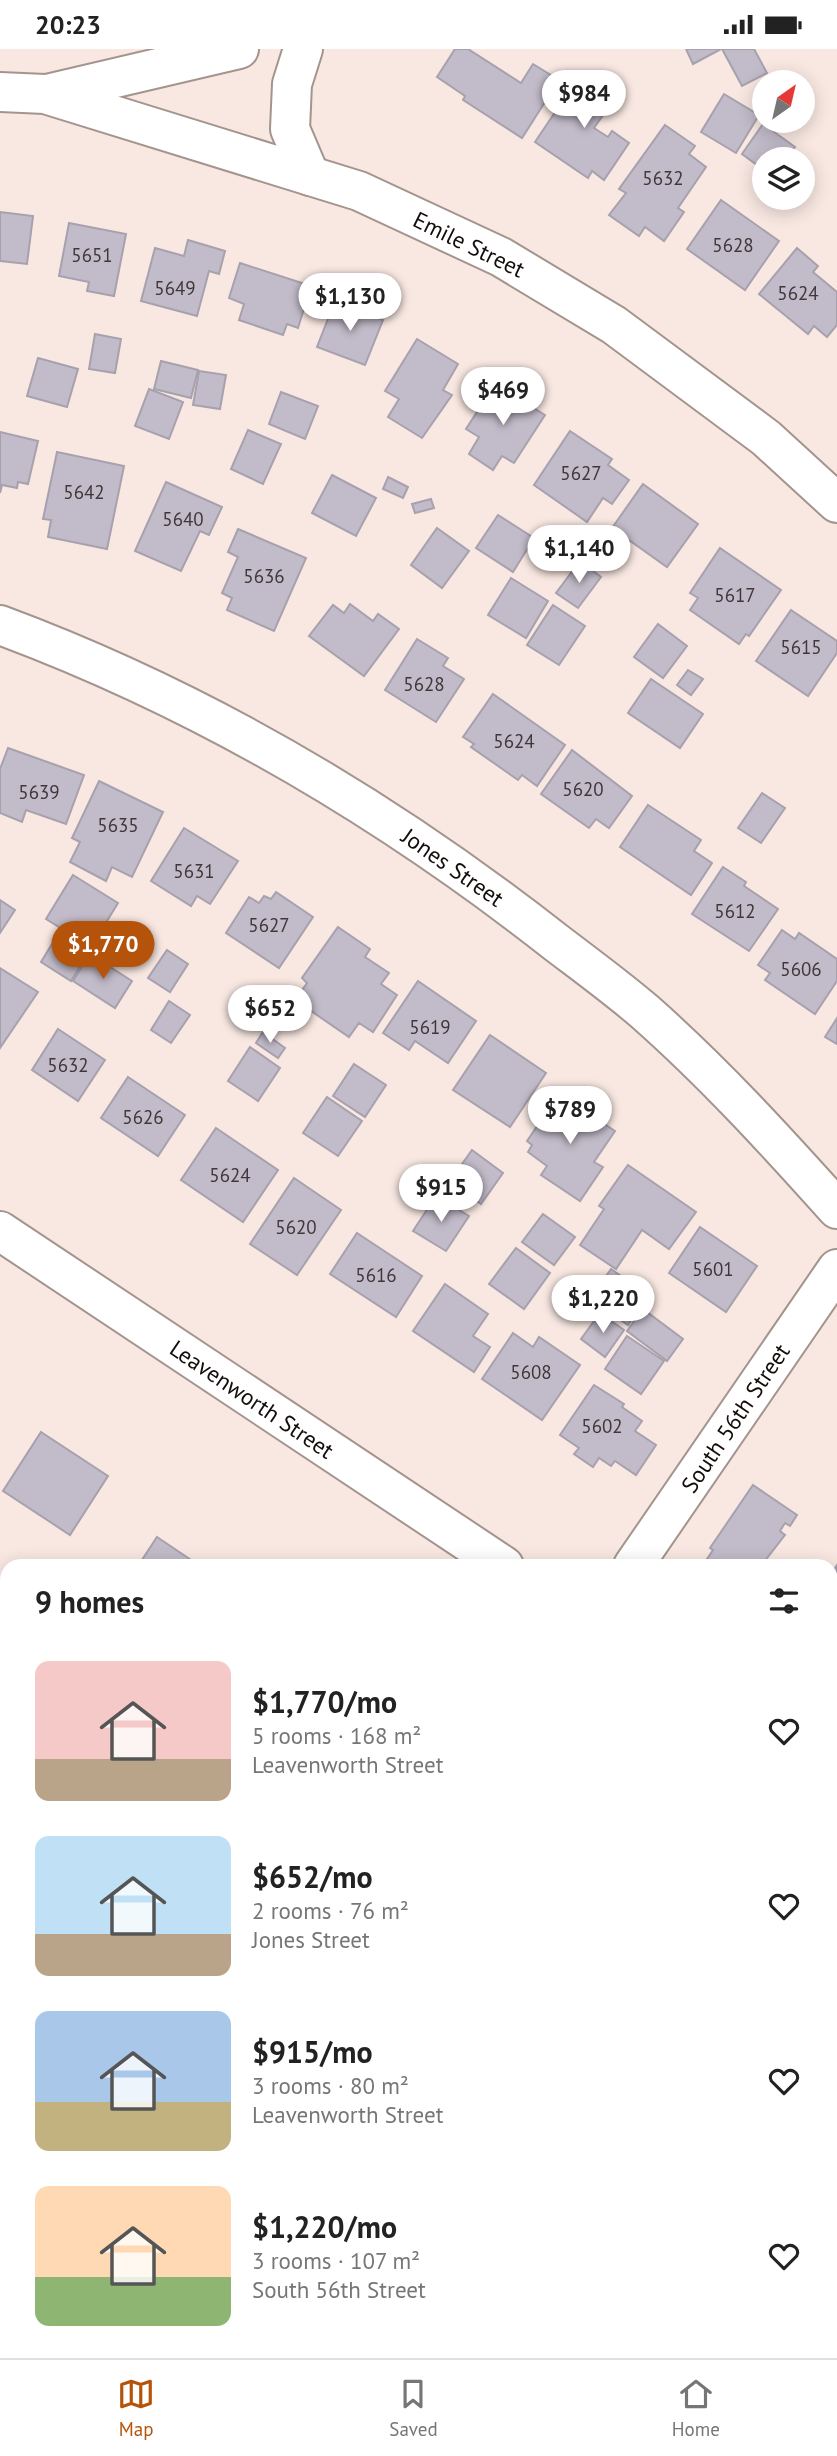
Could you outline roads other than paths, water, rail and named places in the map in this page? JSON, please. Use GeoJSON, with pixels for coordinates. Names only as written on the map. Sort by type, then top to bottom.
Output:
{"type":"FeatureCollection","features":[{"type":"Feature","properties":{"kind":"street"},"geometry":{"type":"LineString","coordinates":[[0,92],[45,94],[239,49]]}},
{"type":"Feature","properties":{"kind":"street"},"geometry":{"type":"LineString","coordinates":[[303,49],[292,84],[290,129],[310,176]]}},
{"type":"Feature","properties":{"kind":"street","name":"Emile Street"},"geometry":{"type":"LineString","coordinates":[[45,94],[359,191],[501,257],[614,325],[766,438],[837,503]]}},
{"type":"Feature","properties":{"kind":"street","name":"Jones Street"},"geometry":{"type":"LineString","coordinates":[[0,625],[69,650],[210,717],[351,797],[502,900],[644,1011],[750,1111],[837,1209]]}},
{"type":"Feature","properties":{"kind":"street","name":"Leavenworth Street"},"geometry":{"type":"LineString","coordinates":[[0,1231],[493,1559]]}},
{"type":"Feature","properties":{"kind":"street","name":"South 56th Street"},"geometry":{"type":"LineString","coordinates":[[638,1559],[837,1269]]}}]}
